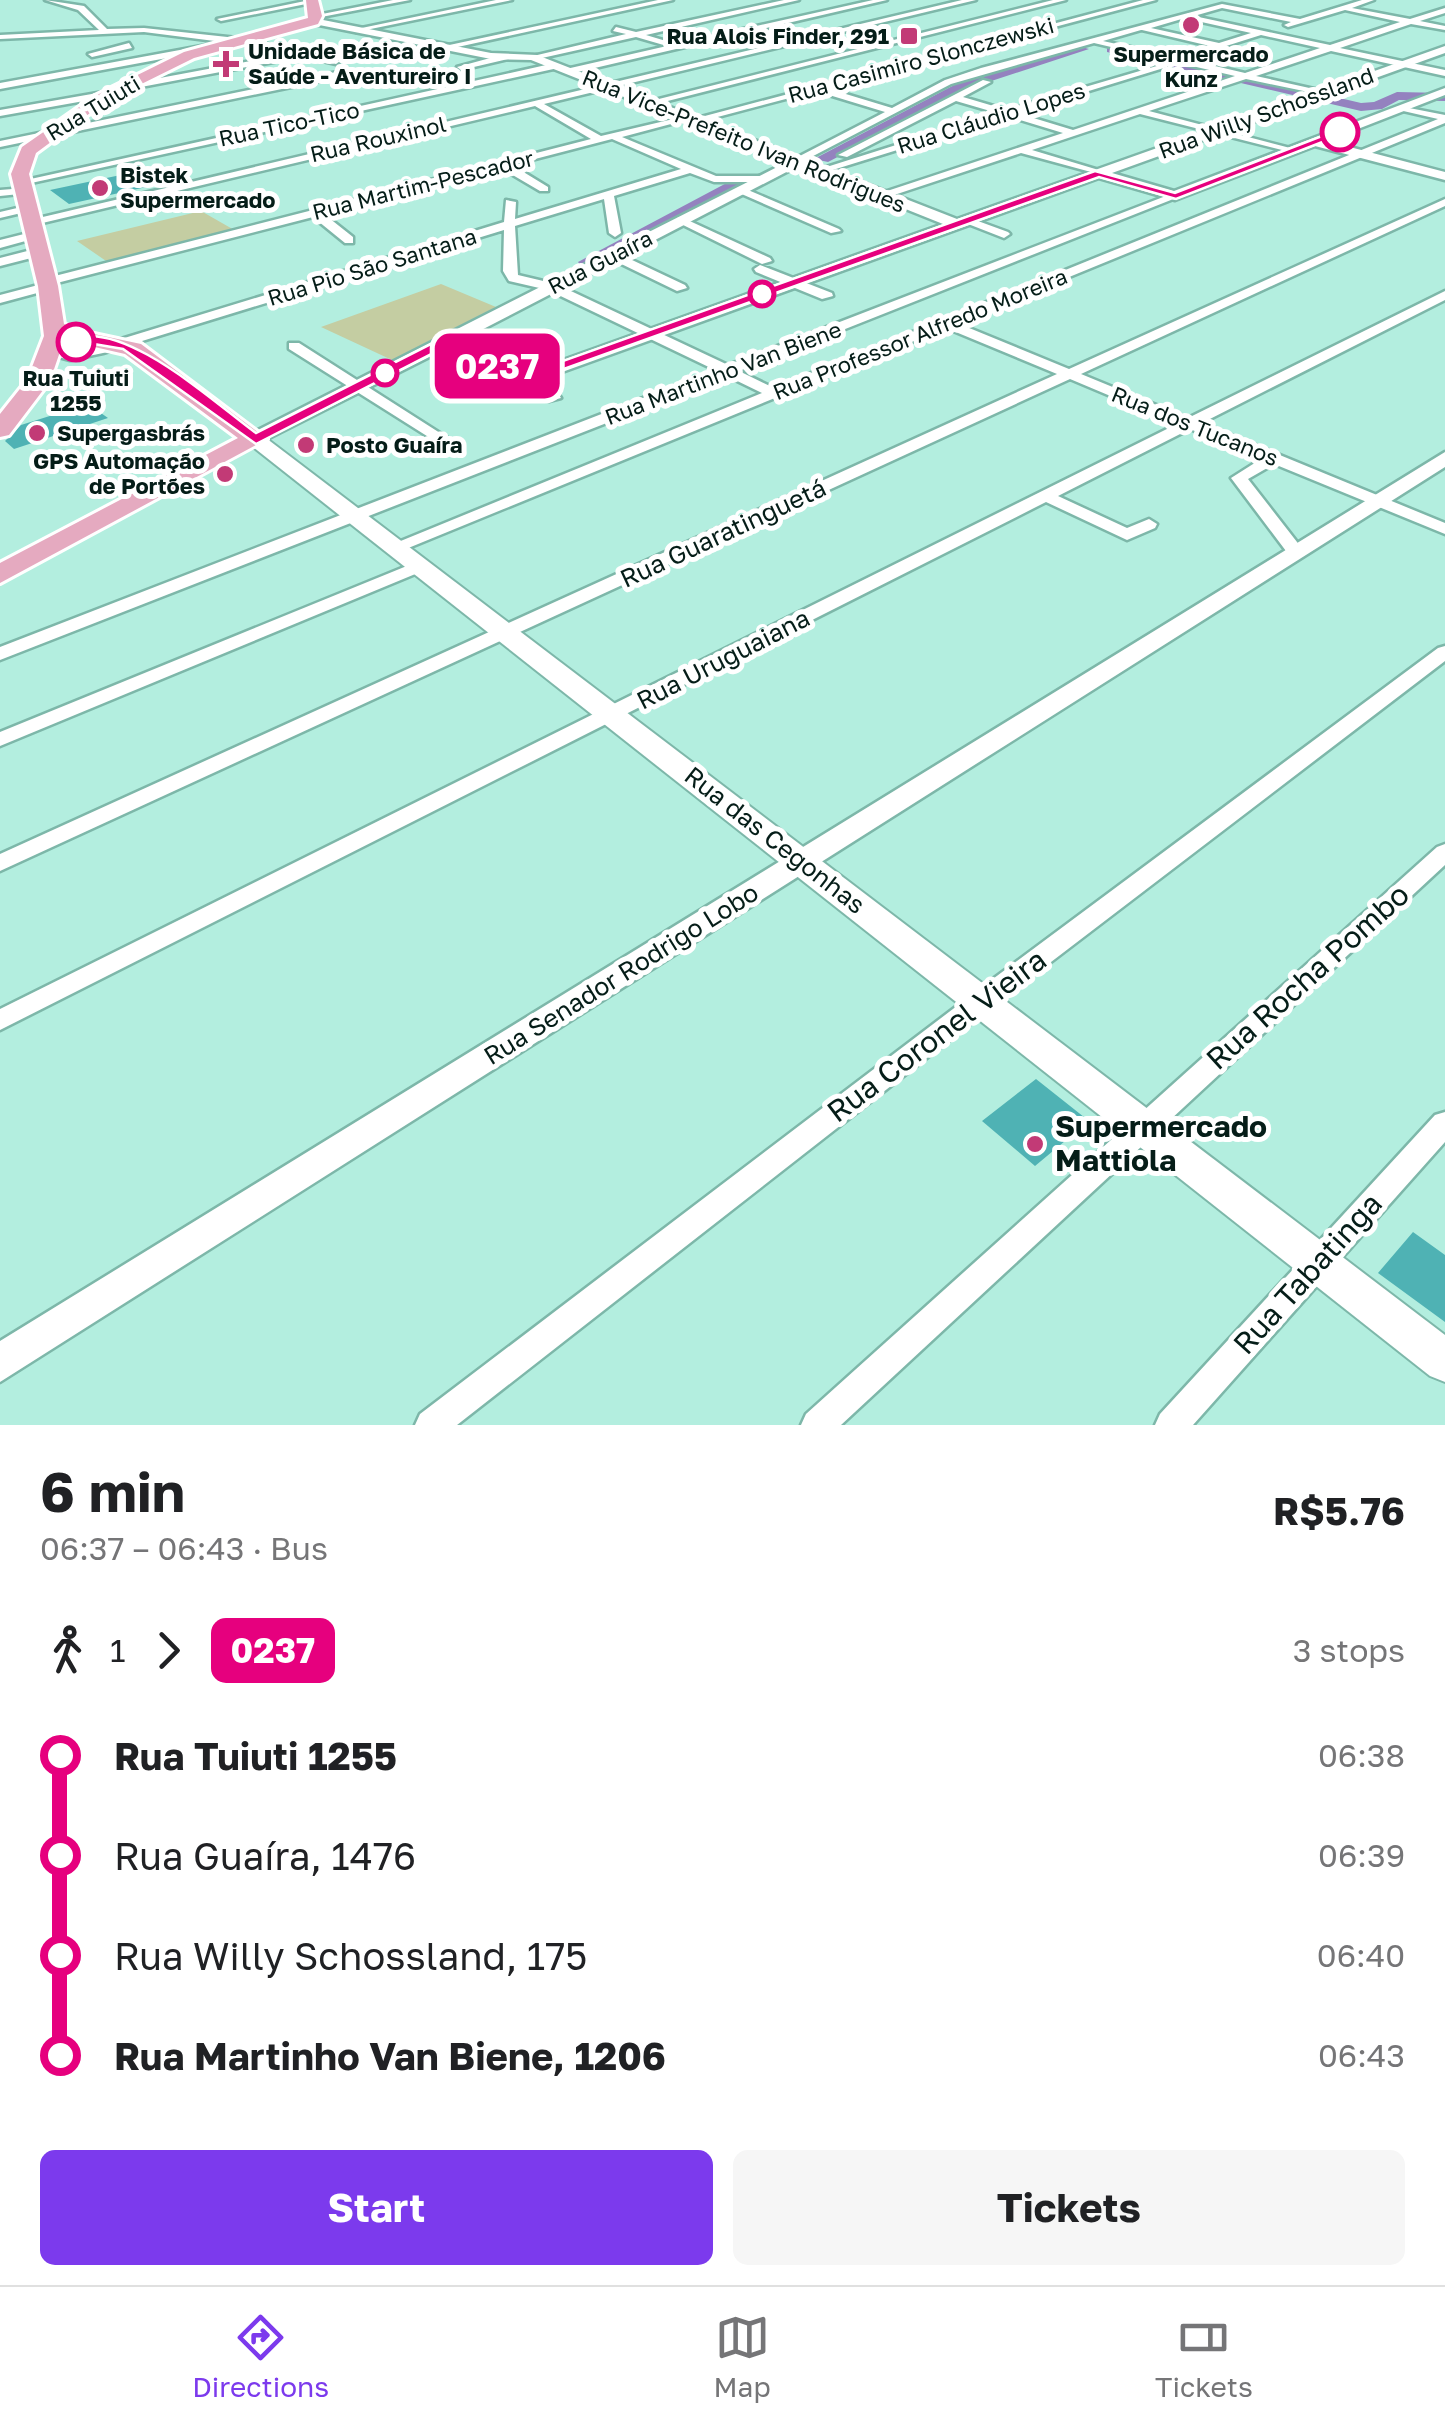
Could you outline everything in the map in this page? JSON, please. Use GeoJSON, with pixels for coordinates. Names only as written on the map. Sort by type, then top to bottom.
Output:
{"type":"FeatureCollection","features":[{"type":"Feature","properties":{"kind":"main road","name":"Rua Tuiuti"},"geometry":{"type":"LineString","coordinates":[[22,181],[28,152],[46,135],[114,91],[207,48],[313,10]]}},
{"type":"Feature","properties":{"kind":"main road"},"geometry":{"type":"LineString","coordinates":[[4,423],[38,382],[52,352],[56,328],[22,181]]}},
{"type":"Feature","properties":{"kind":"main road"},"geometry":{"type":"LineString","coordinates":[[56,328],[94,340]]}},
{"type":"Feature","properties":{"kind":"main road"},"geometry":{"type":"LineString","coordinates":[[52,352],[68,344],[94,340]]}},
{"type":"Feature","properties":{"kind":"main road","name":"Rua das Cegonhas"},"geometry":{"type":"LineString","coordinates":[[94,340],[119,343],[256,439],[1445,1360]]}},
{"type":"Feature","properties":{"kind":"main road","name":"Rua Guaíra"},"geometry":{"type":"LineString","coordinates":[[0,574],[256,439]]}},
{"type":"Feature","properties":{"kind":"street"},"geometry":{"type":"LineString","coordinates":[[49,0],[81,8],[103,30]]}},
{"type":"Feature","properties":{"kind":"street"},"geometry":{"type":"LineString","coordinates":[[220,19],[404,0],[440,13]]}},
{"type":"Feature","properties":{"kind":"street"},"geometry":{"type":"LineString","coordinates":[[356,30],[508,0]]}},
{"type":"Feature","properties":{"kind":"street"},"geometry":{"type":"LineString","coordinates":[[444,47],[670,0]]}},
{"type":"Feature","properties":{"kind":"street"},"geometry":{"type":"LineString","coordinates":[[532,57],[795,0]]}},
{"type":"Feature","properties":{"kind":"street"},"geometry":{"type":"LineString","coordinates":[[569,72],[883,0]]}},
{"type":"Feature","properties":{"kind":"street"},"geometry":{"type":"LineString","coordinates":[[916,0],[1056,34]]}},
{"type":"Feature","properties":{"kind":"street","name":"Rua Rouxinol"},"geometry":{"type":"LineString","coordinates":[[35,229],[534,102],[972,0]]}},
{"type":"Feature","properties":{"kind":"street"},"geometry":{"type":"LineString","coordinates":[[648,103],[1062,0]]}},
{"type":"Feature","properties":{"kind":"street"},"geometry":{"type":"LineString","coordinates":[[1107,0],[1132,5]]}},
{"type":"Feature","properties":{"kind":"street"},"geometry":{"type":"LineString","coordinates":[[1176,59],[1370,0]]}},
{"type":"Feature","properties":{"kind":"street"},"geometry":{"type":"LineString","coordinates":[[732,4],[984,70]]}},
{"type":"Feature","properties":{"kind":"street","name":"Rua Casimiro Slonczewski"},"geometry":{"type":"LineString","coordinates":[[687,119],[1132,5],[1150,4]]}},
{"type":"Feature","properties":{"kind":"street","name":"Rua Guaíra"},"geometry":{"type":"LineString","coordinates":[[256,439],[762,179],[808,167],[892,111],[952,80],[1094,46],[1140,28],[1222,6],[1300,21]]}},
{"type":"Feature","properties":{"kind":"street"},"geometry":{"type":"LineString","coordinates":[[1342,8],[1445,28]]}},
{"type":"Feature","properties":{"kind":"street","name":"Rua Vice-Prefeito Ivan Rodrigues"},"geometry":{"type":"LineString","coordinates":[[313,10],[356,30],[444,47],[532,57],[882,196],[961,222]]}},
{"type":"Feature","properties":{"kind":"street"},"geometry":{"type":"LineString","coordinates":[[882,196],[1445,10]]}},
{"type":"Feature","properties":{"kind":"street"},"geometry":{"type":"LineString","coordinates":[[1166,13],[1445,72]]}},
{"type":"Feature","properties":{"kind":"street"},"geometry":{"type":"LineString","coordinates":[[1140,28],[1220,46]]}},
{"type":"Feature","properties":{"kind":"street"},"geometry":{"type":"LineString","coordinates":[[616,29],[892,111]]}},
{"type":"Feature","properties":{"kind":"street"},"geometry":{"type":"LineString","coordinates":[[0,37],[103,30],[236,40],[336,62]]}},
{"type":"Feature","properties":{"kind":"street"},"geometry":{"type":"LineString","coordinates":[[1073,38],[1164,65],[1312,96]]}},
{"type":"Feature","properties":{"kind":"street"},"geometry":{"type":"LineString","coordinates":[[117,63],[92,54],[129,46]]}},
{"type":"Feature","properties":{"kind":"street"},"geometry":{"type":"LineString","coordinates":[[808,167],[840,158],[976,85],[1094,46],[1176,59],[1312,96]]}},
{"type":"Feature","properties":{"kind":"street"},"geometry":{"type":"LineString","coordinates":[[0,86],[207,48]]}},
{"type":"Feature","properties":{"kind":"street","name":"Rua Willy Schossland"},"geometry":{"type":"LineString","coordinates":[[522,380],[1445,49]]}},
{"type":"Feature","properties":{"kind":"street"},"geometry":{"type":"LineString","coordinates":[[0,113],[300,54]]}},
{"type":"Feature","properties":{"kind":"street"},"geometry":{"type":"LineString","coordinates":[[0,193],[22,181],[416,83],[505,56]]}},
{"type":"Feature","properties":{"kind":"street"},"geometry":{"type":"LineString","coordinates":[[60,65],[75,71]]}},
{"type":"Feature","properties":{"kind":"street","name":"Rua Cláudio Lopes"},"geometry":{"type":"LineString","coordinates":[[808,167],[1164,65]]}},
{"type":"Feature","properties":{"kind":"street","name":"Rua Tico-Tico"},"geometry":{"type":"LineString","coordinates":[[22,181],[555,66]]}},
{"type":"Feature","properties":{"kind":"street"},"geometry":{"type":"LineString","coordinates":[[0,144],[337,75]]}},
{"type":"Feature","properties":{"kind":"street"},"geometry":{"type":"LineString","coordinates":[[416,83],[438,91]]}},
{"type":"Feature","properties":{"kind":"street","name":"Rua Martinho Van Biene"},"geometry":{"type":"LineString","coordinates":[[0,654],[1437,95]]}},
{"type":"Feature","properties":{"kind":"street"},"geometry":{"type":"LineString","coordinates":[[952,97],[1073,133]]}},
{"type":"Feature","properties":{"kind":"street"},"geometry":{"type":"LineString","coordinates":[[534,102],[598,140]]}},
{"type":"Feature","properties":{"kind":"street"},"geometry":{"type":"LineString","coordinates":[[1402,108],[1445,119]]}},
{"type":"Feature","properties":{"kind":"street"},"geometry":{"type":"LineString","coordinates":[[1139,112],[1290,151]]}},
{"type":"Feature","properties":{"kind":"street","name":"Rua Martim-Pescador"},"geometry":{"type":"LineString","coordinates":[[0,299],[314,212],[687,119]]}},
{"type":"Feature","properties":{"kind":"street","name":"Rua Professor Alfredo Moreira"},"geometry":{"type":"LineString","coordinates":[[396,547],[1445,119]]}},
{"type":"Feature","properties":{"kind":"street"},"geometry":{"type":"LineString","coordinates":[[612,136],[714,179],[762,179]]}},
{"type":"Feature","properties":{"kind":"street"},"geometry":{"type":"LineString","coordinates":[[1314,142],[1445,176]]}},
{"type":"Feature","properties":{"kind":"street"},"geometry":{"type":"LineString","coordinates":[[1020,150],[1176,196]]}},
{"type":"Feature","properties":{"kind":"street"},"geometry":{"type":"LineString","coordinates":[[502,164],[544,189]]}},
{"type":"Feature","properties":{"kind":"street","name":"Rua Pio São Santana"},"geometry":{"type":"LineString","coordinates":[[52,352],[79,355],[690,169]]}},
{"type":"Feature","properties":{"kind":"street"},"geometry":{"type":"LineString","coordinates":[[740,190],[834,231]]}},
{"type":"Feature","properties":{"kind":"street"},"geometry":{"type":"LineString","coordinates":[[608,193],[615,233]]}},
{"type":"Feature","properties":{"kind":"street"},"geometry":{"type":"LineString","coordinates":[[510,202],[510,275],[552,287],[774,393]]}},
{"type":"Feature","properties":{"kind":"street","name":"Rua Guaratinguetá"},"geometry":{"type":"LineString","coordinates":[[0,863],[1445,202]]}},
{"type":"Feature","properties":{"kind":"street"},"geometry":{"type":"LineString","coordinates":[[314,212],[349,240]]}},
{"type":"Feature","properties":{"kind":"street"},"geometry":{"type":"LineString","coordinates":[[0,215],[35,229]]}},
{"type":"Feature","properties":{"kind":"street"},"geometry":{"type":"LineString","coordinates":[[681,220],[827,296]]}},
{"type":"Feature","properties":{"kind":"street"},"geometry":{"type":"LineString","coordinates":[[961,222],[1004,234]]}},
{"type":"Feature","properties":{"kind":"street"},"geometry":{"type":"LineString","coordinates":[[0,244],[35,229]]}},
{"type":"Feature","properties":{"kind":"street"},"geometry":{"type":"LineString","coordinates":[[0,262],[35,229]]}},
{"type":"Feature","properties":{"kind":"street"},"geometry":{"type":"LineString","coordinates":[[613,255],[681,288]]}},
{"type":"Feature","properties":{"kind":"street","name":"Rua Uruguaiana"},"geometry":{"type":"LineString","coordinates":[[0,1020],[1445,295]]}},
{"type":"Feature","properties":{"kind":"street","name":"Rua dos Tucanos"},"geometry":{"type":"LineString","coordinates":[[946,323],[1445,529]]}},
{"type":"Feature","properties":{"kind":"street"},"geometry":{"type":"LineString","coordinates":[[449,340],[554,398]]}},
{"type":"Feature","properties":{"kind":"street"},"geometry":{"type":"LineString","coordinates":[[294,346],[443,440]]}},
{"type":"Feature","properties":{"kind":"street"},"geometry":{"type":"LineString","coordinates":[[1274,458],[1239,478],[1296,551]]}},
{"type":"Feature","properties":{"kind":"street","name":"Rua Senador Rodrigo Lobo"},"geometry":{"type":"LineString","coordinates":[[0,1363],[1445,458]]}},
{"type":"Feature","properties":{"kind":"street"},"geometry":{"type":"LineString","coordinates":[[1046,496],[1128,535],[1148,524]]}},
{"type":"Feature","properties":{"kind":"street"},"geometry":{"type":"LineString","coordinates":[[0,740],[419,566]]}},
{"type":"Feature","properties":{"kind":"street","name":"Rua Coronel Vieira"},"geometry":{"type":"LineString","coordinates":[[431,1425],[983,1000],[1445,652]]}},
{"type":"Feature","properties":{"kind":"street","name":"Rua Rocha Pombo"},"geometry":{"type":"LineString","coordinates":[[817,1425],[1445,852]]}},
{"type":"Feature","properties":{"kind":"street","name":"Rua Tabatinga"},"geometry":{"type":"LineString","coordinates":[[1170,1425],[1445,1122]]}},
{"type":"Feature","properties":{"kind":"green space"},"geometry":{"type":"Polygon","coordinates":[[[201,211],[236,231],[109,263],[77,241],[201,211]]]}},
{"type":"Feature","properties":{"kind":"green space"},"geometry":{"type":"Polygon","coordinates":[[[441,284],[496,307],[392,360],[321,327],[441,284]]]}},
{"type":"Feature","properties":{"kind":"building","name":"Bistek Supermercado"},"geometry":{"type":"Polygon","coordinates":[[[130,173],[151,186],[69,204],[50,190],[130,173]]]}},
{"type":"Feature","properties":{"kind":"building","name":"Supergasbrás"},"geometry":{"type":"Polygon","coordinates":[[[88,404],[108,418],[14,449],[5,441],[21,425],[88,404]]]}},
{"type":"Feature","properties":{"kind":"building","name":"Supermercado Mattiola"},"geometry":{"type":"Polygon","coordinates":[[[1036,1079],[1089,1121],[1035,1166],[982,1121],[1036,1079]]]}},
{"type":"Feature","properties":{"kind":"building"},"geometry":{"type":"Polygon","coordinates":[[[1413,1232],[1445,1255],[1445,1322],[1378,1273],[1413,1232]]]}},
{"type":"Feature","properties":{"kind":"waterway"},"geometry":{"type":"LineString","coordinates":[[822,159],[965,85],[1083,49]]}},
{"type":"Feature","properties":{"kind":"waterway"},"geometry":{"type":"LineString","coordinates":[[1112,49],[1361,107],[1377,106],[1397,96],[1445,97]]}},
{"type":"Feature","properties":{"kind":"waterway"},"geometry":{"type":"LineString","coordinates":[[587,262],[736,183]]}},
{"type":"Feature","properties":{"kind":"bus line","name":"0237"},"geometry":{"type":"LineString","coordinates":[[76,342],[94,340],[127,346],[256,439],[449,340],[522,380],[1098,173],[1176,196],[1340,132]]}},
{"type":"Feature","properties":{"kind":"place","name":"Supermercado Kunz"},"geometry":{"type":"Point","coordinates":[1191,25]}},
{"type":"Feature","properties":{"kind":"place","name":"Rua Alois Finder, 291"},"geometry":{"type":"Point","coordinates":[909,36]}},
{"type":"Feature","properties":{"kind":"place","name":"Unidade Básica de Saúde - Aventureiro I"},"geometry":{"type":"Point","coordinates":[226,64]}},
{"type":"Feature","properties":{"kind":"place","name":"Bistek Supermercado"},"geometry":{"type":"Point","coordinates":[100,188]}},
{"type":"Feature","properties":{"kind":"place","name":"Rua Tuiuti 1255"},"geometry":{"type":"Point","coordinates":[76,342]}},
{"type":"Feature","properties":{"kind":"place","name":"Supergasbrás"},"geometry":{"type":"Point","coordinates":[37,433]}},
{"type":"Feature","properties":{"kind":"place","name":"Posto Guaíra"},"geometry":{"type":"Point","coordinates":[306,445]}},
{"type":"Feature","properties":{"kind":"place","name":"GPS Automação de Portões"},"geometry":{"type":"Point","coordinates":[225,474]}},
{"type":"Feature","properties":{"kind":"place","name":"Supermercado Mattiola"},"geometry":{"type":"Point","coordinates":[1035,1144]}}]}
